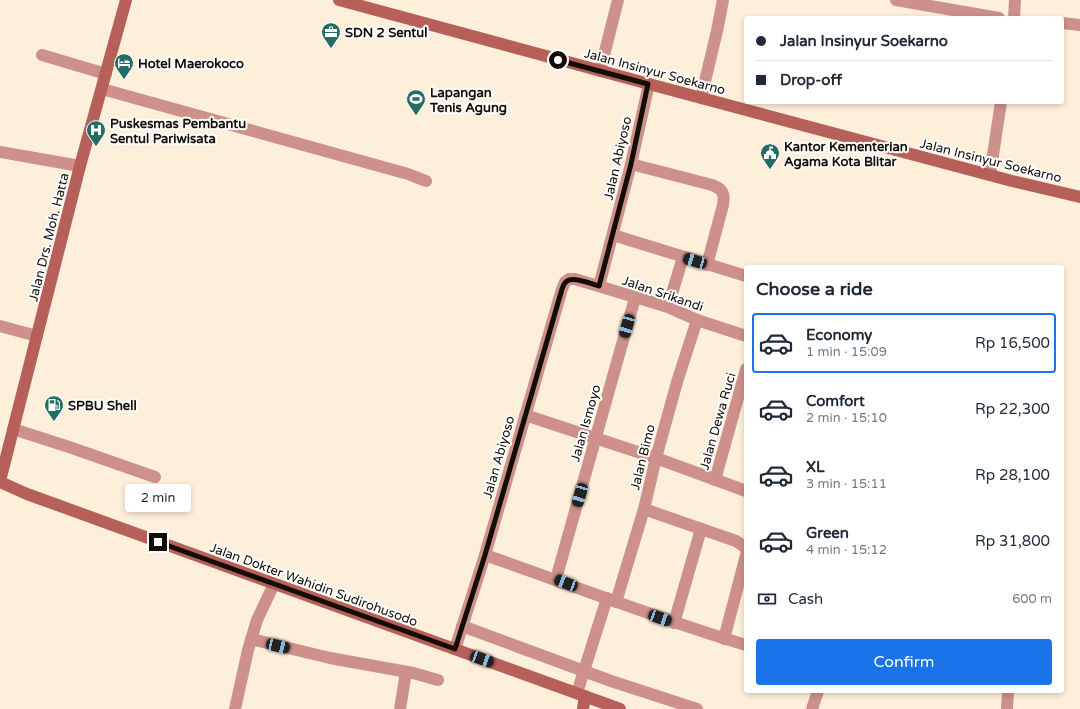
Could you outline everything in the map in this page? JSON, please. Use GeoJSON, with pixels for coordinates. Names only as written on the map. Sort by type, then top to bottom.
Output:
{"type":"FeatureCollection","features":[{"type":"Feature","properties":{"kind":"main road","name":"Jalan Drs. Moh. Hatta"},"geometry":{"type":"LineString","coordinates":[[0,482],[80,166],[126,0]]}},
{"type":"Feature","properties":{"kind":"main road","name":"Jalan Insinyur Soekarno"},"geometry":{"type":"LineString","coordinates":[[339,0],[990,175],[1080,197]]}},
{"type":"Feature","properties":{"kind":"main road","name":"Jalan Dokter Wahidin Sudirohusodo"},"geometry":{"type":"LineString","coordinates":[[0,482],[27,494],[274,584],[456,647],[620,709]]}},
{"type":"Feature","properties":{"kind":"main road"},"geometry":{"type":"LineString","coordinates":[[580,693],[584,709]]}},
{"type":"Feature","properties":{"kind":"street"},"geometry":{"type":"LineString","coordinates":[[600,71],[618,0]]}},
{"type":"Feature","properties":{"kind":"street"},"geometry":{"type":"LineString","coordinates":[[701,98],[723,0]]}},
{"type":"Feature","properties":{"kind":"street"},"geometry":{"type":"LineString","coordinates":[[896,0],[988,16]]}},
{"type":"Feature","properties":{"kind":"street"},"geometry":{"type":"LineString","coordinates":[[1014,16],[1015,0]]}},
{"type":"Feature","properties":{"kind":"street"},"geometry":{"type":"LineString","coordinates":[[1064,24],[1080,25]]}},
{"type":"Feature","properties":{"kind":"street"},"geometry":{"type":"LineString","coordinates":[[42,55],[106,74]]}},
{"type":"Feature","properties":{"kind":"street","name":"Jalan Abiyoso"},"geometry":{"type":"LineString","coordinates":[[599,286],[631,164],[648,84]]}},
{"type":"Feature","properties":{"kind":"street"},"geometry":{"type":"LineString","coordinates":[[102,88],[400,172],[426,181]]}},
{"type":"Feature","properties":{"kind":"street"},"geometry":{"type":"LineString","coordinates":[[990,175],[1001,104]]}},
{"type":"Feature","properties":{"kind":"street"},"geometry":{"type":"LineString","coordinates":[[0,152],[80,166]]}},
{"type":"Feature","properties":{"kind":"street"},"geometry":{"type":"LineString","coordinates":[[631,164],[712,184],[722,191],[724,196],[723,205],[707,265]]}},
{"type":"Feature","properties":{"kind":"street"},"geometry":{"type":"LineString","coordinates":[[613,235],[744,275]]}},
{"type":"Feature","properties":{"kind":"street"},"geometry":{"type":"LineString","coordinates":[[668,307],[683,257]]}},
{"type":"Feature","properties":{"kind":"street","name":"Jalan Srikandi"},"geometry":{"type":"LineString","coordinates":[[569,280],[575,279],[668,307],[697,320],[744,335]]}},
{"type":"Feature","properties":{"kind":"street","name":"Jalan Abiyoso"},"geometry":{"type":"LineString","coordinates":[[456,647],[485,555],[562,289],[565,282],[569,280]]}},
{"type":"Feature","properties":{"kind":"street","name":"Jalan Ismoyo"},"geometry":{"type":"LineString","coordinates":[[556,579],[635,298]]}},
{"type":"Feature","properties":{"kind":"street","name":"Jalan Bimo"},"geometry":{"type":"LineString","coordinates":[[580,693],[585,671],[644,509],[656,458],[677,382],[697,320]]}},
{"type":"Feature","properties":{"kind":"street"},"geometry":{"type":"LineString","coordinates":[[0,326],[37,336]]}},
{"type":"Feature","properties":{"kind":"street","name":"Jalan Dewa Ruci"},"geometry":{"type":"LineString","coordinates":[[715,480],[744,376]]}},
{"type":"Feature","properties":{"kind":"street"},"geometry":{"type":"LineString","coordinates":[[525,415],[656,458],[744,490]]}},
{"type":"Feature","properties":{"kind":"street"},"geometry":{"type":"LineString","coordinates":[[13,429],[155,477]]}},
{"type":"Feature","properties":{"kind":"street"},"geometry":{"type":"LineString","coordinates":[[644,509],[736,541],[744,546]]}},
{"type":"Feature","properties":{"kind":"street"},"geometry":{"type":"LineString","coordinates":[[674,623],[701,529]]}},
{"type":"Feature","properties":{"kind":"street"},"geometry":{"type":"LineString","coordinates":[[485,555],[556,579],[674,623],[744,644]]}},
{"type":"Feature","properties":{"kind":"street"},"geometry":{"type":"LineString","coordinates":[[724,638],[742,585],[744,570]]}},
{"type":"Feature","properties":{"kind":"street"},"geometry":{"type":"LineString","coordinates":[[235,709],[251,639],[257,620],[274,584]]}},
{"type":"Feature","properties":{"kind":"street"},"geometry":{"type":"LineString","coordinates":[[462,626],[585,671],[697,709]]}},
{"type":"Feature","properties":{"kind":"street"},"geometry":{"type":"LineString","coordinates":[[251,639],[330,658],[406,672],[438,680]]}},
{"type":"Feature","properties":{"kind":"street"},"geometry":{"type":"LineString","coordinates":[[400,709],[406,672]]}},
{"type":"Feature","properties":{"kind":"street"},"geometry":{"type":"LineString","coordinates":[[812,709],[817,693]]}},
{"type":"Feature","properties":{"kind":"street"},"geometry":{"type":"LineString","coordinates":[[1007,709],[1008,693]]}},
{"type":"Feature","properties":{"kind":"place","name":"SDN 2 Sentul"},"geometry":{"type":"Point","coordinates":[331,49]}},
{"type":"Feature","properties":{"kind":"place","name":"Hotel Maerokoco"},"geometry":{"type":"Point","coordinates":[124,80]}},
{"type":"Feature","properties":{"kind":"place","name":"Lapangan Tenis Agung"},"geometry":{"type":"Point","coordinates":[416,116]}},
{"type":"Feature","properties":{"kind":"place","name":"Puskesmas Pembantu Sentul Pariwisata"},"geometry":{"type":"Point","coordinates":[96,147]}},
{"type":"Feature","properties":{"kind":"place","name":"Kantor Kementerian Agama Kota Blitar"},"geometry":{"type":"Point","coordinates":[770,170]}},
{"type":"Feature","properties":{"kind":"place","name":"SPBU Shell"},"geometry":{"type":"Point","coordinates":[54,422]}},
{"type":"Feature","properties":{"kind":"route"},"geometry":{"type":"LineString","coordinates":[[158,542],[455,649],[485,555],[562,289],[565,282],[575,279],[599,286],[631,164],[648,84],[558,60]]}}]}
